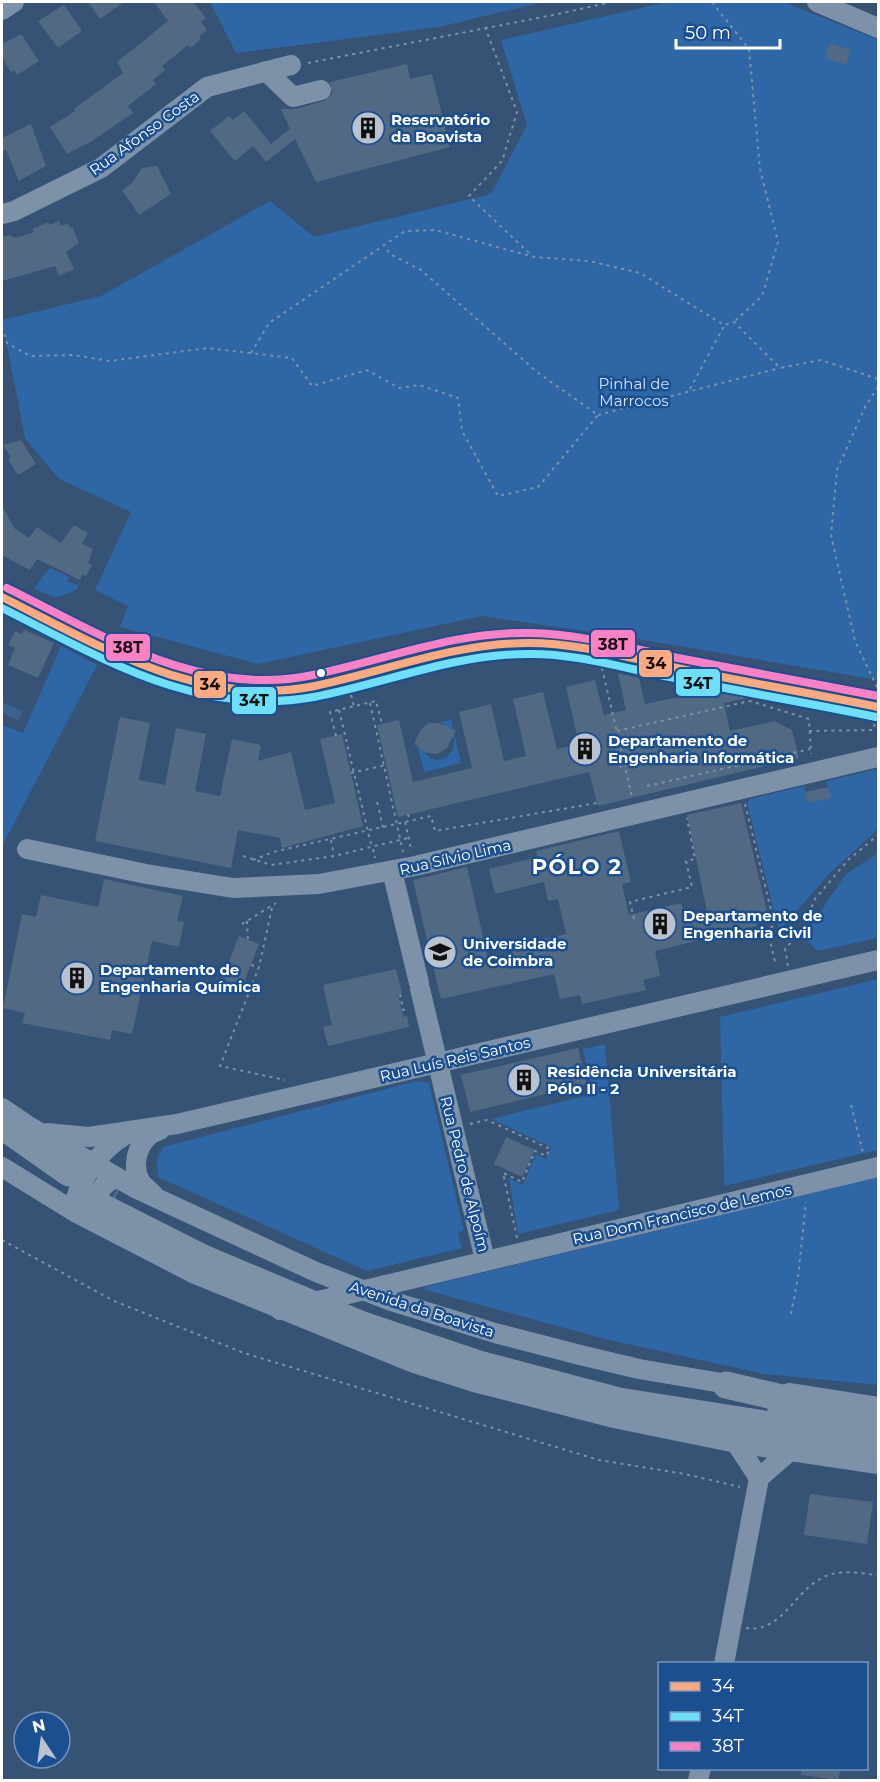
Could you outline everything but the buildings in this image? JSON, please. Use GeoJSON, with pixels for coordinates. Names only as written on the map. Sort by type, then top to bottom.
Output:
{"type":"FeatureCollection","features":[{"type":"Feature","properties":{"kind":"highway","name":"Avenida da Boavista"},"geometry":{"type":"LineString","coordinates":[[2,1126],[75,1175]]}},
{"type":"Feature","properties":{"kind":"highway","name":"Avenida da Boavista"},"geometry":{"type":"LineString","coordinates":[[2,1149],[75,1175]]}},
{"type":"Feature","properties":{"kind":"highway","name":"Avenida da Boavista"},"geometry":{"type":"LineString","coordinates":[[101,1204],[203,1258],[349,1320],[479,1364],[619,1401],[869,1425]]}},
{"type":"Feature","properties":{"kind":"highway"},"geometry":{"type":"LineString","coordinates":[[726,1385],[829,1408],[869,1425]]}},
{"type":"Feature","properties":{"kind":"highway"},"geometry":{"type":"LineString","coordinates":[[727,1440],[739,1437],[805,1445],[869,1425]]}},
{"type":"Feature","properties":{"kind":"street"},"geometry":{"type":"LineString","coordinates":[[2,10],[14,2]]}},
{"type":"Feature","properties":{"kind":"street"},"geometry":{"type":"LineString","coordinates":[[817,2],[879,28]]}},
{"type":"Feature","properties":{"kind":"street","name":"Rua Afonso Costa"},"geometry":{"type":"LineString","coordinates":[[2,214],[14,211],[101,168],[207,87],[291,65]]}},
{"type":"Feature","properties":{"kind":"street"},"geometry":{"type":"LineString","coordinates":[[266,71],[293,97],[321,90]]}},
{"type":"Feature","properties":{"kind":"street"},"geometry":{"type":"LineString","coordinates":[[2,597],[170,675],[187,681],[238,690],[284,690],[475,649],[528,643],[599,652],[878,707]]}},
{"type":"Feature","properties":{"kind":"street","name":"Rua Sílvio Lima"},"geometry":{"type":"LineString","coordinates":[[27,849],[146,874],[233,888],[289,887],[392,871],[879,757]]}},
{"type":"Feature","properties":{"kind":"street","name":"Rua Pedro de Alpoím"},"geometry":{"type":"LineString","coordinates":[[280,1310],[485,1260],[392,871]]}},
{"type":"Feature","properties":{"kind":"street","name":"Rua Luís Reis Santos"},"geometry":{"type":"LineString","coordinates":[[30,1127],[52,1134],[89,1137],[128,1134],[879,960]]}},
{"type":"Feature","properties":{"kind":"street","name":"Avenida da Boavista"},"geometry":{"type":"LineString","coordinates":[[2,1108],[30,1127],[101,1204],[195,1274],[280,1310],[414,1363],[474,1382],[614,1418],[789,1451],[879,1464]]}},
{"type":"Feature","properties":{"kind":"street"},"geometry":{"type":"LineString","coordinates":[[154,1195],[141,1182],[136,1168],[141,1144],[151,1132],[177,1124]]}},
{"type":"Feature","properties":{"kind":"street"},"geometry":{"type":"LineString","coordinates":[[101,1204],[75,1199],[75,1175],[112,1143],[128,1134]]}},
{"type":"Feature","properties":{"kind":"street","name":"Avenida da Boavista"},"geometry":{"type":"LineString","coordinates":[[2,1167],[101,1204],[154,1195],[316,1272],[391,1301],[580,1355],[726,1385]]}},
{"type":"Feature","properties":{"kind":"street","name":"Rua Dom Francisco de Lemos"},"geometry":{"type":"LineString","coordinates":[[485,1260],[873,1169]]}},
{"type":"Feature","properties":{"kind":"street"},"geometry":{"type":"LineString","coordinates":[[727,1440],[758,1485]]}},
{"type":"Feature","properties":{"kind":"street"},"geometry":{"type":"LineString","coordinates":[[724,1662],[758,1485],[789,1451]]}},
{"type":"Feature","properties":{"kind":"path"},"geometry":{"type":"LineString","coordinates":[[291,65],[323,61],[611,2]]}},
{"type":"Feature","properties":{"kind":"path"},"geometry":{"type":"LineString","coordinates":[[690,390],[724,325],[734,322],[762,296],[778,242],[760,168],[748,49],[712,2]]}},
{"type":"Feature","properties":{"kind":"path"},"geometry":{"type":"LineString","coordinates":[[485,27],[517,112],[502,161],[469,196],[534,258]]}},
{"type":"Feature","properties":{"kind":"path"},"geometry":{"type":"LineString","coordinates":[[251,353],[269,323],[405,231],[435,230],[534,258],[589,261],[640,273],[724,325]]}},
{"type":"Feature","properties":{"kind":"path"},"geometry":{"type":"LineString","coordinates":[[385,246],[390,254],[421,270],[537,372],[598,415]]}},
{"type":"Feature","properties":{"kind":"path"},"geometry":{"type":"LineString","coordinates":[[734,322],[780,368]]}},
{"type":"Feature","properties":{"kind":"path"},"geometry":{"type":"LineString","coordinates":[[2,327],[7,343],[30,356],[73,355],[109,361],[208,348],[292,357],[312,386],[367,370],[399,388],[419,385],[458,398],[462,430],[498,496],[538,487],[598,415],[690,390],[821,360],[879,379]]}},
{"type":"Feature","properties":{"kind":"path"},"geometry":{"type":"LineString","coordinates":[[879,387],[865,407],[837,470],[831,535],[855,641],[879,689]]}},
{"type":"Feature","properties":{"kind":"path"},"geometry":{"type":"LineString","coordinates":[[603,669],[637,814]]}},
{"type":"Feature","properties":{"kind":"path"},"geometry":{"type":"LineString","coordinates":[[336,736],[330,712],[376,701],[382,724]]}},
{"type":"Feature","properties":{"kind":"path"},"geometry":{"type":"LineString","coordinates":[[617,730],[750,701],[809,719],[810,749],[815,772]]}},
{"type":"Feature","properties":{"kind":"path"},"geometry":{"type":"LineString","coordinates":[[370,703],[403,852]]}},
{"type":"Feature","properties":{"kind":"path"},"geometry":{"type":"LineString","coordinates":[[808,731],[873,730],[878,707]]}},
{"type":"Feature","properties":{"kind":"path"},"geometry":{"type":"LineString","coordinates":[[339,710],[352,773],[371,844]]}},
{"type":"Feature","properties":{"kind":"path"},"geometry":{"type":"LineString","coordinates":[[613,735],[621,767],[633,764]]}},
{"type":"Feature","properties":{"kind":"path"},"geometry":{"type":"LineString","coordinates":[[611,748],[616,747]]}},
{"type":"Feature","properties":{"kind":"path"},"geometry":{"type":"LineString","coordinates":[[647,786],[678,777],[810,749]]}},
{"type":"Feature","properties":{"kind":"path"},"geometry":{"type":"LineString","coordinates":[[352,773],[385,765]]}},
{"type":"Feature","properties":{"kind":"path"},"geometry":{"type":"LineString","coordinates":[[626,796],[632,794]]}},
{"type":"Feature","properties":{"kind":"path"},"geometry":{"type":"LineString","coordinates":[[253,860],[273,852],[431,816],[435,831],[597,802]]}},
{"type":"Feature","properties":{"kind":"path"},"geometry":{"type":"LineString","coordinates":[[379,810],[383,828]]}},
{"type":"Feature","properties":{"kind":"path"},"geometry":{"type":"LineString","coordinates":[[747,812],[775,926],[767,928],[786,981]]}},
{"type":"Feature","properties":{"kind":"path"},"geometry":{"type":"LineString","coordinates":[[634,919],[630,902],[692,887],[686,861],[695,859],[686,813]]}},
{"type":"Feature","properties":{"kind":"path"},"geometry":{"type":"LineString","coordinates":[[408,814],[410,821]]}},
{"type":"Feature","properties":{"kind":"path"},"geometry":{"type":"LineString","coordinates":[[405,822],[411,851]]}},
{"type":"Feature","properties":{"kind":"path"},"geometry":{"type":"LineString","coordinates":[[354,828],[355,834]]}},
{"type":"Feature","properties":{"kind":"path"},"geometry":{"type":"LineString","coordinates":[[786,981],[785,950],[802,930],[815,899],[848,860],[879,835]]}},
{"type":"Feature","properties":{"kind":"path"},"geometry":{"type":"LineString","coordinates":[[243,856],[271,864],[334,856],[408,838]]}},
{"type":"Feature","properties":{"kind":"path"},"geometry":{"type":"LineString","coordinates":[[331,840],[334,856]]}},
{"type":"Feature","properties":{"kind":"path"},"geometry":{"type":"LineString","coordinates":[[372,849],[375,859]]}},
{"type":"Feature","properties":{"kind":"path"},"geometry":{"type":"LineString","coordinates":[[242,924],[272,908],[259,967],[220,1066],[290,1082]]}},
{"type":"Feature","properties":{"kind":"path"},"geometry":{"type":"LineString","coordinates":[[248,921],[248,940]]}},
{"type":"Feature","properties":{"kind":"path"},"geometry":{"type":"LineString","coordinates":[[251,964],[259,967]]}},
{"type":"Feature","properties":{"kind":"path"},"geometry":{"type":"LineString","coordinates":[[399,994],[405,1016]]}},
{"type":"Feature","properties":{"kind":"path"},"geometry":{"type":"LineString","coordinates":[[403,1010],[409,1009]]}},
{"type":"Feature","properties":{"kind":"path"},"geometry":{"type":"LineString","coordinates":[[851,1105],[873,1169]]}},
{"type":"Feature","properties":{"kind":"path"},"geometry":{"type":"LineString","coordinates":[[468,1124],[487,1120],[550,1149],[546,1156],[535,1151],[522,1182],[503,1173],[517,1239]]}},
{"type":"Feature","properties":{"kind":"path"},"geometry":{"type":"LineString","coordinates":[[791,1314],[807,1215],[806,1185]]}},
{"type":"Feature","properties":{"kind":"path"},"geometry":{"type":"LineString","coordinates":[[2,1240],[114,1301],[244,1353],[599,1460],[758,1485]]}},
{"type":"Feature","properties":{"kind":"path"},"geometry":{"type":"LineString","coordinates":[[732,1625],[757,1629],[778,1621],[790,1604],[811,1584],[832,1574],[879,1575]]}},
{"type":"Feature","properties":{"kind":"green space"},"geometry":{"type":"Polygon","coordinates":[[[210,2],[544,2],[439,27],[236,53],[210,2]]]}},
{"type":"Feature","properties":{"kind":"green space","name":"Pinhal de Marrocos"},"geometry":{"type":"Polygon","coordinates":[[[667,2],[784,2],[878,40],[878,680],[638,639],[482,616],[258,664],[120,627],[128,606],[95,590],[131,512],[59,479],[25,438],[2,320],[101,296],[270,201],[314,237],[491,194],[527,125],[501,40],[667,2]]]}},
{"type":"Feature","properties":{"kind":"green space"},"geometry":{"type":"Polygon","coordinates":[[[50,568],[69,577],[67,581],[77,585],[80,582],[76,590],[55,598],[34,588],[50,568]]]}},
{"type":"Feature","properties":{"kind":"green space"},"geometry":{"type":"Polygon","coordinates":[[[61,646],[97,665],[2,846],[2,725],[23,733],[61,646]]]}},
{"type":"Feature","properties":{"kind":"green space"},"geometry":{"type":"Polygon","coordinates":[[[451,720],[461,763],[424,772],[416,740],[427,755],[441,760],[453,750],[454,738],[441,722],[451,720]]]}},
{"type":"Feature","properties":{"kind":"green space"},"geometry":{"type":"Polygon","coordinates":[[[878,769],[878,829],[830,873],[779,931],[747,803],[750,799],[804,786],[808,803],[830,798],[826,781],[878,769]]]}},
{"type":"Feature","properties":{"kind":"green space"},"geometry":{"type":"Polygon","coordinates":[[[878,853],[878,938],[818,951],[803,937],[846,874],[878,853]]]}},
{"type":"Feature","properties":{"kind":"green space"},"geometry":{"type":"Polygon","coordinates":[[[878,979],[878,1150],[724,1186],[720,1017],[878,979]]]}},
{"type":"Feature","properties":{"kind":"green space"},"geometry":{"type":"Polygon","coordinates":[[[605,1044],[619,1210],[518,1234],[509,1178],[523,1185],[536,1154],[546,1159],[551,1147],[491,1119],[593,1094],[583,1049],[605,1044]]]}},
{"type":"Feature","properties":{"kind":"green space"},"geometry":{"type":"Polygon","coordinates":[[[417,1081],[429,1083],[464,1231],[458,1232],[462,1248],[367,1271],[158,1177],[157,1159],[163,1147],[417,1081]]]}},
{"type":"Feature","properties":{"kind":"green space"},"geometry":{"type":"Polygon","coordinates":[[[878,1177],[878,1385],[764,1374],[605,1339],[426,1290],[424,1287],[878,1177]]]}},
{"type":"Feature","properties":{"kind":"shaded area"},"geometry":{"type":"Polygon","coordinates":[[[2,702],[23,711],[19,721],[2,713],[2,702]]]}},
{"type":"Feature","properties":{"kind":"tunnel"},"geometry":{"type":"LineString","coordinates":[[77,1177],[115,1198]]}},
{"type":"Feature","properties":{"kind":"transit line","name":"38T"},"geometry":{"type":"LineString","coordinates":[[7,588],[116,643],[192,670],[232,678],[272,680],[313,675],[448,641],[531,633],[587,639],[878,696]]}},
{"type":"Feature","properties":{"kind":"transit line","name":"34"},"geometry":{"type":"LineString","coordinates":[[2,597],[114,653],[192,681],[232,689],[273,691],[315,686],[447,653],[501,644],[529,643],[585,648],[878,707]]}},
{"type":"Feature","properties":{"kind":"transit line","name":"34T"},"geometry":{"type":"LineString","coordinates":[[2,608],[114,664],[191,691],[230,699],[271,701],[314,697],[473,659],[500,655],[546,654],[601,662],[876,717]]}},
{"type":"Feature","properties":{"kind":"place","name":"Reservatório da Boavista"},"geometry":{"type":"Point","coordinates":[368,128]}},
{"type":"Feature","properties":{"kind":"place","name":"Departamento de Engenharia Informática"},"geometry":{"type":"Point","coordinates":[585,749]}},
{"type":"Feature","properties":{"kind":"place","name":"Departamento de Engenharia Civil"},"geometry":{"type":"Point","coordinates":[660,924]}},
{"type":"Feature","properties":{"kind":"place","name":"Universidade de Coimbra"},"geometry":{"type":"Point","coordinates":[440,952]}},
{"type":"Feature","properties":{"kind":"place","name":"Departamento de Engenharia Química"},"geometry":{"type":"Point","coordinates":[77,978]}},
{"type":"Feature","properties":{"kind":"place","name":"Residência Universitária Pólo II - 2"},"geometry":{"type":"Point","coordinates":[524,1080]}},
{"type":"Feature","properties":{"kind":"district","name":"PÓLO 2"},"geometry":{"type":"Point","coordinates":[577,866]}}]}
